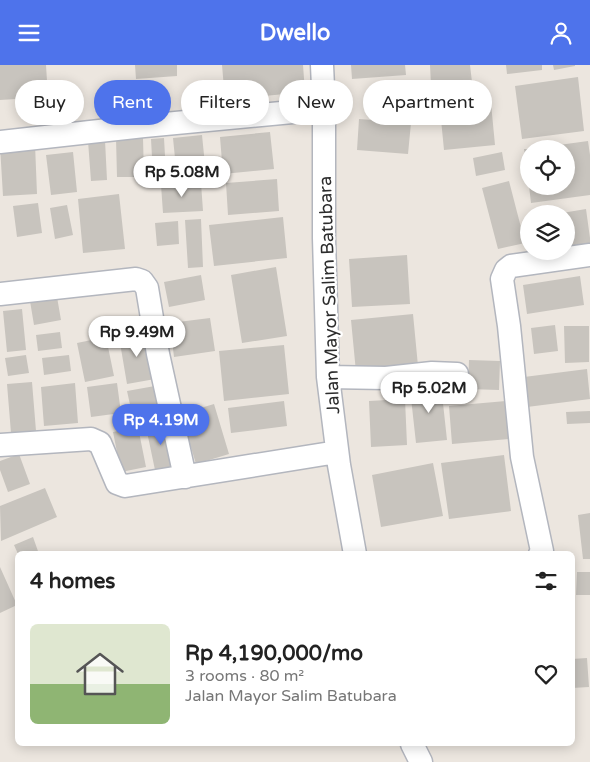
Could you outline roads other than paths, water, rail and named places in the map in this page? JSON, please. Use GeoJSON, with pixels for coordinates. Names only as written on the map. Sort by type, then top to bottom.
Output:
{"type":"FeatureCollection","features":[{"type":"Feature","properties":{"kind":"street","name":"Jalan Mayor Salim Batubara"},"geometry":{"type":"LineString","coordinates":[[322,65],[323,80]]}},
{"type":"Feature","properties":{"kind":"street"},"geometry":{"type":"LineString","coordinates":[[0,142],[279,113]]}},
{"type":"Feature","properties":{"kind":"street","name":"Jalan Mayor Salim Batubara"},"geometry":{"type":"LineString","coordinates":[[324,125],[324,238],[328,377],[337,451],[354,551]]}},
{"type":"Feature","properties":{"kind":"street"},"geometry":{"type":"LineString","coordinates":[[542,551],[522,457],[509,326],[502,279],[506,270],[511,266],[590,255]]}},
{"type":"Feature","properties":{"kind":"street"},"geometry":{"type":"LineString","coordinates":[[0,294],[136,279],[142,281],[146,288],[158,354],[185,477]]}},
{"type":"Feature","properties":{"kind":"street"},"geometry":{"type":"LineString","coordinates":[[328,377],[386,378],[432,373],[457,374]]}},
{"type":"Feature","properties":{"kind":"street"},"geometry":{"type":"LineString","coordinates":[[0,445],[91,439],[100,443],[118,483],[125,486],[337,451]]}},
{"type":"Feature","properties":{"kind":"street"},"geometry":{"type":"LineString","coordinates":[[413,746],[421,762]]}}]}
